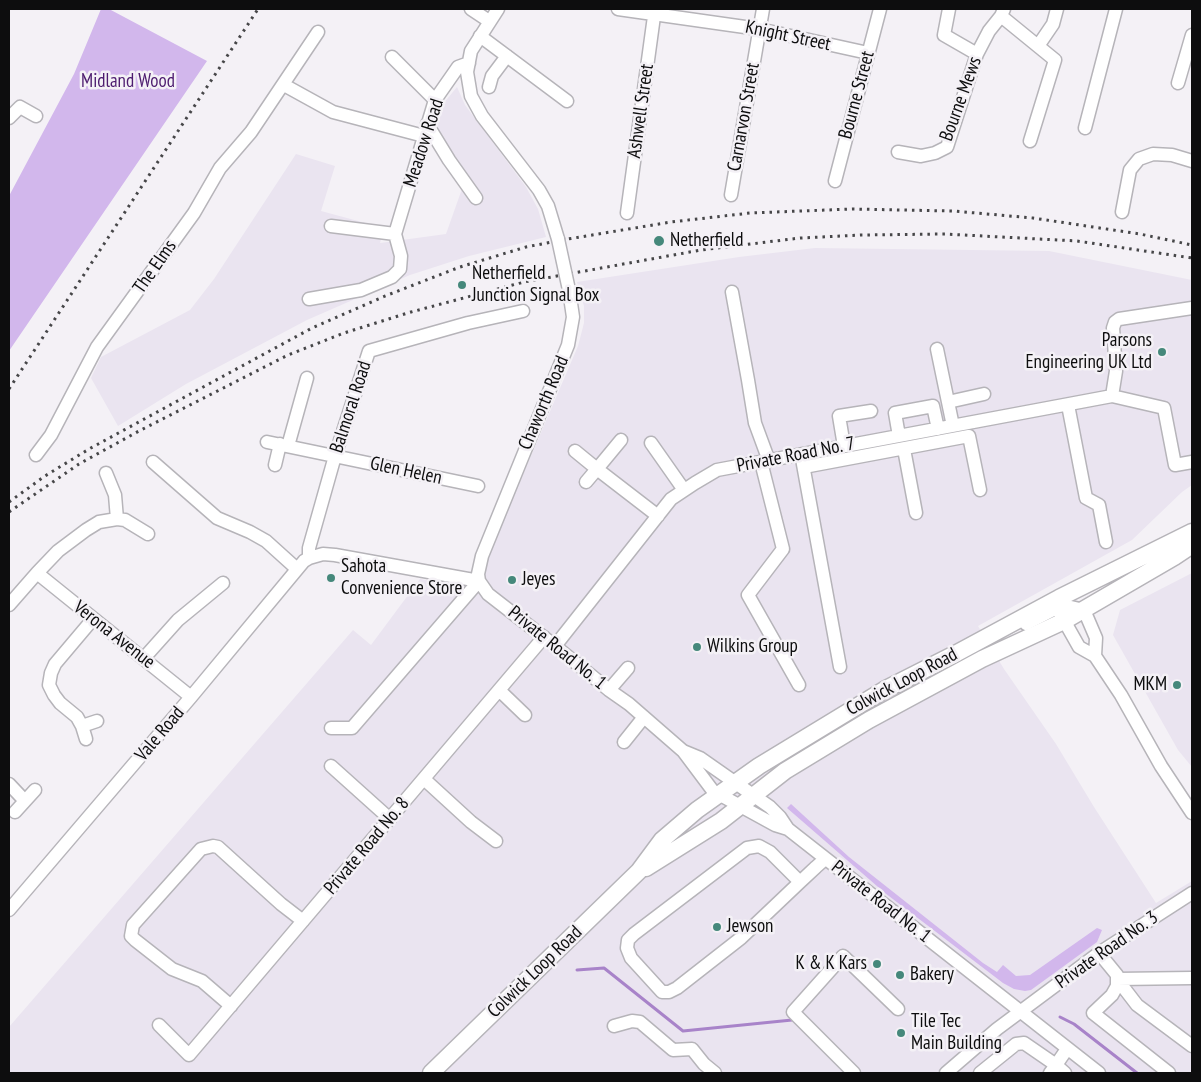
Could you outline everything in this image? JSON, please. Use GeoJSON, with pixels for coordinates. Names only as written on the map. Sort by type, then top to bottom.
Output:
{"type":"FeatureCollection","features":[{"type":"Feature","properties":{"kind":"main road","name":"Colwick Loop Road"},"geometry":{"type":"LineString","coordinates":[[639,871],[721,821],[785,771],[909,697],[982,658],[1060,609],[1192,532]]}},
{"type":"Feature","properties":{"kind":"main road","name":"Colwick Loop Road"},"geometry":{"type":"LineString","coordinates":[[431,1073],[639,871],[662,840],[697,810],[759,766],[827,723],[900,682],[957,653],[1060,609],[1084,610],[1192,545]]}},
{"type":"Feature","properties":{"kind":"street"},"geometry":{"type":"LineString","coordinates":[[471,9],[489,21]]}},
{"type":"Feature","properties":{"kind":"street","name":"Meadow Road"},"geometry":{"type":"LineString","coordinates":[[395,234],[435,100],[458,67],[468,68],[474,46],[498,9]]}},
{"type":"Feature","properties":{"kind":"street","name":"Knight Street"},"geometry":{"type":"LineString","coordinates":[[618,9],[655,11],[760,28],[868,53]]}},
{"type":"Feature","properties":{"kind":"street","name":"Carnarvon Street"},"geometry":{"type":"LineString","coordinates":[[730,195],[763,9]]}},
{"type":"Feature","properties":{"kind":"street","name":"Bourne Street"},"geometry":{"type":"LineString","coordinates":[[835,181],[880,9]]}},
{"type":"Feature","properties":{"kind":"street"},"geometry":{"type":"LineString","coordinates":[[950,9],[944,35],[977,54]]}},
{"type":"Feature","properties":{"kind":"street"},"geometry":{"type":"LineString","coordinates":[[1038,46],[1053,24],[1057,9]]}},
{"type":"Feature","properties":{"kind":"street"},"geometry":{"type":"LineString","coordinates":[[1085,128],[1116,9]]}},
{"type":"Feature","properties":{"kind":"street","name":"Ashwell Street"},"geometry":{"type":"LineString","coordinates":[[627,213],[655,11]]}},
{"type":"Feature","properties":{"kind":"street"},"geometry":{"type":"LineString","coordinates":[[1003,12],[1055,60],[1030,141]]}},
{"type":"Feature","properties":{"kind":"street","name":"Bourne Mews"},"geometry":{"type":"LineString","coordinates":[[898,152],[921,156],[935,153],[947,147],[977,54],[989,31],[1003,12]]}},
{"type":"Feature","properties":{"kind":"street","name":"The Elms"},"geometry":{"type":"LineString","coordinates":[[36,455],[51,435],[97,347],[194,213],[223,164],[251,132],[284,85],[318,32]]}},
{"type":"Feature","properties":{"kind":"street"},"geometry":{"type":"LineString","coordinates":[[1178,83],[1192,35]]}},
{"type":"Feature","properties":{"kind":"street"},"geometry":{"type":"LineString","coordinates":[[480,36],[567,101]]}},
{"type":"Feature","properties":{"kind":"street"},"geometry":{"type":"LineString","coordinates":[[392,56],[435,100]]}},
{"type":"Feature","properties":{"kind":"street"},"geometry":{"type":"LineString","coordinates":[[489,87],[492,76],[507,56]]}},
{"type":"Feature","properties":{"kind":"street","name":"Chaworth Road"},"geometry":{"type":"LineString","coordinates":[[468,68],[471,96],[476,106],[539,190],[548,206],[558,238],[571,305],[572,325],[568,345],[482,556],[478,574],[479,581]]}},
{"type":"Feature","properties":{"kind":"street"},"geometry":{"type":"LineString","coordinates":[[284,85],[333,112],[425,130],[476,198]]}},
{"type":"Feature","properties":{"kind":"street"},"geometry":{"type":"LineString","coordinates":[[9,118],[20,107],[36,116]]}},
{"type":"Feature","properties":{"kind":"street"},"geometry":{"type":"LineString","coordinates":[[1122,212],[1130,170],[1139,159],[1153,154],[1172,155],[1192,161]]}},
{"type":"Feature","properties":{"kind":"street"},"geometry":{"type":"LineString","coordinates":[[308,299],[361,290],[392,277],[400,269],[401,256],[395,234],[331,226]]}},
{"type":"Feature","properties":{"kind":"street"},"geometry":{"type":"LineString","coordinates":[[732,292],[755,424],[765,461],[783,549],[748,595],[799,685]]}},
{"type":"Feature","properties":{"kind":"street"},"geometry":{"type":"LineString","coordinates":[[1192,308],[1119,319],[1115,322],[1116,371],[1112,396],[1164,408],[1174,465],[1192,462]]}},
{"type":"Feature","properties":{"kind":"street","name":"Balmoral Road"},"geometry":{"type":"LineString","coordinates":[[309,558],[312,540],[335,456],[369,351],[468,323],[522,311]]}},
{"type":"Feature","properties":{"kind":"street"},"geometry":{"type":"LineString","coordinates":[[937,349],[953,426]]}},
{"type":"Feature","properties":{"kind":"street"},"geometry":{"type":"LineString","coordinates":[[275,465],[284,445],[307,378]]}},
{"type":"Feature","properties":{"kind":"street"},"geometry":{"type":"LineString","coordinates":[[948,402],[984,394]]}},
{"type":"Feature","properties":{"kind":"street","name":"Private Road No. 7"},"geometry":{"type":"LineString","coordinates":[[555,646],[672,499],[717,470],[765,461],[802,461],[844,446],[1112,396]]}},
{"type":"Feature","properties":{"kind":"street"},"geometry":{"type":"LineString","coordinates":[[1068,404],[1086,498],[1099,505],[1106,542]]}},
{"type":"Feature","properties":{"kind":"street"},"geometry":{"type":"LineString","coordinates":[[899,436],[894,413],[933,406],[938,429]]}},
{"type":"Feature","properties":{"kind":"street"},"geometry":{"type":"LineString","coordinates":[[844,446],[839,416],[871,411]]}},
{"type":"Feature","properties":{"kind":"street"},"geometry":{"type":"LineString","coordinates":[[840,667],[802,461],[904,449],[969,436],[980,490]]}},
{"type":"Feature","properties":{"kind":"street"},"geometry":{"type":"LineString","coordinates":[[586,482],[621,440]]}},
{"type":"Feature","properties":{"kind":"street","name":"Glen Helen"},"geometry":{"type":"LineString","coordinates":[[266,442],[478,486]]}},
{"type":"Feature","properties":{"kind":"street"},"geometry":{"type":"LineString","coordinates":[[651,443],[684,490]]}},
{"type":"Feature","properties":{"kind":"street"},"geometry":{"type":"LineString","coordinates":[[904,449],[916,513]]}},
{"type":"Feature","properties":{"kind":"street"},"geometry":{"type":"LineString","coordinates":[[575,450],[658,516]]}},
{"type":"Feature","properties":{"kind":"street"},"geometry":{"type":"LineString","coordinates":[[153,462],[162,478],[218,518],[250,532],[266,542],[297,569]]}},
{"type":"Feature","properties":{"kind":"street"},"geometry":{"type":"LineString","coordinates":[[106,473],[115,495],[117,519]]}},
{"type":"Feature","properties":{"kind":"street"},"geometry":{"type":"LineString","coordinates":[[9,606],[58,551],[99,522],[117,519],[125,520],[148,534]]}},
{"type":"Feature","properties":{"kind":"street"},"geometry":{"type":"LineString","coordinates":[[309,558],[323,554],[335,555],[479,581]]}},
{"type":"Feature","properties":{"kind":"street","name":"Vale Road"},"geometry":{"type":"LineString","coordinates":[[9,910],[191,697],[297,569],[309,558]]}},
{"type":"Feature","properties":{"kind":"street","name":"Verona Avenue"},"geometry":{"type":"LineString","coordinates":[[37,573],[191,697]]}},
{"type":"Feature","properties":{"kind":"street"},"geometry":{"type":"LineString","coordinates":[[331,728],[352,728],[479,581]]}},
{"type":"Feature","properties":{"kind":"street","name":"Private Road No. 1"},"geometry":{"type":"LineString","coordinates":[[479,581],[488,594],[644,717],[683,751],[704,782],[713,791],[788,829]]}},
{"type":"Feature","properties":{"kind":"street"},"geometry":{"type":"LineString","coordinates":[[144,658],[178,620],[223,583]]}},
{"type":"Feature","properties":{"kind":"street"},"geometry":{"type":"LineString","coordinates":[[1060,609],[1079,647],[1095,656],[1161,766],[1192,813]]}},
{"type":"Feature","properties":{"kind":"street"},"geometry":{"type":"LineString","coordinates":[[1084,610],[1096,638],[1095,656]]}},
{"type":"Feature","properties":{"kind":"street"},"geometry":{"type":"LineString","coordinates":[[86,739],[77,717],[54,695],[49,685],[55,664],[92,619]]}},
{"type":"Feature","properties":{"kind":"street","name":"Private Road No. 8"},"geometry":{"type":"LineString","coordinates":[[159,1025],[189,1055],[544,637]]}},
{"type":"Feature","properties":{"kind":"street"},"geometry":{"type":"LineString","coordinates":[[609,690],[628,668]]}},
{"type":"Feature","properties":{"kind":"street"},"geometry":{"type":"LineString","coordinates":[[499,690],[525,715]]}},
{"type":"Feature","properties":{"kind":"street"},"geometry":{"type":"LineString","coordinates":[[624,742],[644,717]]}},
{"type":"Feature","properties":{"kind":"street"},"geometry":{"type":"LineString","coordinates":[[82,726],[97,721]]}},
{"type":"Feature","properties":{"kind":"street","name":"Private Road No. 1"},"geometry":{"type":"LineString","coordinates":[[683,751],[700,758],[770,807],[788,829],[825,859],[1099,1073]]}},
{"type":"Feature","properties":{"kind":"street"},"geometry":{"type":"LineString","coordinates":[[331,766],[390,819]]}},
{"type":"Feature","properties":{"kind":"street"},"geometry":{"type":"LineString","coordinates":[[424,779],[496,842]]}},
{"type":"Feature","properties":{"kind":"street"},"geometry":{"type":"LineString","coordinates":[[9,784],[25,801]]}},
{"type":"Feature","properties":{"kind":"street"},"geometry":{"type":"LineString","coordinates":[[1176,789],[1192,794]]}},
{"type":"Feature","properties":{"kind":"street"},"geometry":{"type":"LineString","coordinates":[[15,812],[35,790]]}},
{"type":"Feature","properties":{"kind":"street"},"geometry":{"type":"LineString","coordinates":[[231,1006],[202,982],[172,969],[135,940],[131,936],[133,925],[201,849],[206,846],[218,847],[302,921]]}},
{"type":"Feature","properties":{"kind":"street"},"geometry":{"type":"LineString","coordinates":[[800,882],[770,852],[759,846],[746,848],[634,934],[628,940],[627,948],[632,958],[657,989],[662,992],[669,992],[677,988],[741,938],[825,859]]}},
{"type":"Feature","properties":{"kind":"street","name":"Private Road No. 3"},"geometry":{"type":"LineString","coordinates":[[946,1073],[1021,1011],[1100,953],[1192,892]]}},
{"type":"Feature","properties":{"kind":"street"},"geometry":{"type":"LineString","coordinates":[[1100,953],[1117,975],[1117,986],[1112,995],[1093,1013],[1169,1073]]}},
{"type":"Feature","properties":{"kind":"street"},"geometry":{"type":"LineString","coordinates":[[854,1073],[793,1012],[843,956],[898,1009]]}},
{"type":"Feature","properties":{"kind":"street"},"geometry":{"type":"LineString","coordinates":[[1117,979],[1192,978]]}},
{"type":"Feature","properties":{"kind":"street"},"geometry":{"type":"LineString","coordinates":[[1117,979],[1138,1005],[1192,1046]]}},
{"type":"Feature","properties":{"kind":"street"},"geometry":{"type":"LineString","coordinates":[[614,1026],[632,1021],[640,1022],[673,1050],[692,1049],[704,1064],[715,1073]]}},
{"type":"Feature","properties":{"kind":"street"},"geometry":{"type":"LineString","coordinates":[[980,1073],[1016,1044],[1024,1043],[1057,1071],[1067,1049]]}},
{"type":"Feature","properties":{"kind":"shaded area"},"geometry":{"type":"Polygon","coordinates":[[[457,87],[465,105],[526,187],[538,209],[546,237],[469,256],[410,275],[307,320],[186,384],[118,426],[91,378],[101,357],[190,310],[214,279],[296,154],[335,166],[321,211],[384,228],[380,243],[446,234],[463,186],[431,137],[438,110],[457,87]]]}},
{"type":"Feature","properties":{"kind":"shaded area"},"geometry":{"type":"Polygon","coordinates":[[[815,248],[1049,251],[1192,280],[1192,485],[1182,492],[1132,540],[978,626],[1004,669],[1056,744],[1156,903],[1192,881],[1192,1073],[9,1073],[9,1027],[353,630],[371,645],[420,579],[474,589],[578,346],[584,323],[584,306],[577,282],[739,257],[815,248]]]}},
{"type":"Feature","properties":{"kind":"shaded area"},"geometry":{"type":"Polygon","coordinates":[[[1192,573],[1192,767],[1178,750],[1113,635],[1120,610],[1192,573]]]}},
{"type":"Feature","properties":{"kind":"green space","name":"Midland Wood"},"geometry":{"type":"Polygon","coordinates":[[[101,9],[109,9],[207,61],[9,351],[9,196],[74,74],[101,9]]]}},
{"type":"Feature","properties":{"kind":"green space"},"geometry":{"type":"Polygon","coordinates":[[[791,804],[849,857],[997,972],[1003,965],[1016,976],[1030,975],[1097,928],[1102,930],[1097,942],[1031,990],[1014,989],[1003,983],[885,893],[787,808],[791,804]]]}},
{"type":"Feature","properties":{"kind":"waterway"},"geometry":{"type":"LineString","coordinates":[[577,970],[604,968],[683,1031],[792,1020]]}},
{"type":"Feature","properties":{"kind":"waterway"},"geometry":{"type":"LineString","coordinates":[[1060,1017],[1074,1024],[1137,1073]]}},
{"type":"Feature","properties":{"kind":"railway"},"geometry":{"type":"LineString","coordinates":[[9,389],[258,9]]}},
{"type":"Feature","properties":{"kind":"railway"},"geometry":{"type":"LineString","coordinates":[[9,502],[45,476],[89,449],[312,328],[385,296],[460,267],[526,247],[671,222],[750,213],[852,209],[953,211],[1033,218],[1140,234],[1192,245]]}},
{"type":"Feature","properties":{"kind":"railway"},"geometry":{"type":"LineString","coordinates":[[9,512],[79,464],[139,431],[288,355],[344,333],[411,312],[524,282],[701,250],[800,238],[861,235],[945,234],[1077,241],[1192,258]]}},
{"type":"Feature","properties":{"kind":"place","name":"Netherfield"},"geometry":{"type":"Point","coordinates":[659,241]}},
{"type":"Feature","properties":{"kind":"place","name":"Netherfield Junction Signal Box"},"geometry":{"type":"Point","coordinates":[462,285]}},
{"type":"Feature","properties":{"kind":"place","name":"Parsons Engineering UK Ltd"},"geometry":{"type":"Point","coordinates":[1162,352]}},
{"type":"Feature","properties":{"kind":"place","name":"Sahota Convenience Store"},"geometry":{"type":"Point","coordinates":[331,578]}},
{"type":"Feature","properties":{"kind":"place","name":"Jeyes"},"geometry":{"type":"Point","coordinates":[512,580]}},
{"type":"Feature","properties":{"kind":"place","name":"Wilkins Group"},"geometry":{"type":"Point","coordinates":[697,647]}},
{"type":"Feature","properties":{"kind":"place","name":"MKM"},"geometry":{"type":"Point","coordinates":[1177,685]}},
{"type":"Feature","properties":{"kind":"place","name":"Jewson"},"geometry":{"type":"Point","coordinates":[717,927]}},
{"type":"Feature","properties":{"kind":"place","name":"K & K Kars"},"geometry":{"type":"Point","coordinates":[877,964]}},
{"type":"Feature","properties":{"kind":"place","name":"Bakery"},"geometry":{"type":"Point","coordinates":[900,975]}},
{"type":"Feature","properties":{"kind":"place","name":"Tile Tec Main Building"},"geometry":{"type":"Point","coordinates":[901,1033]}}]}
